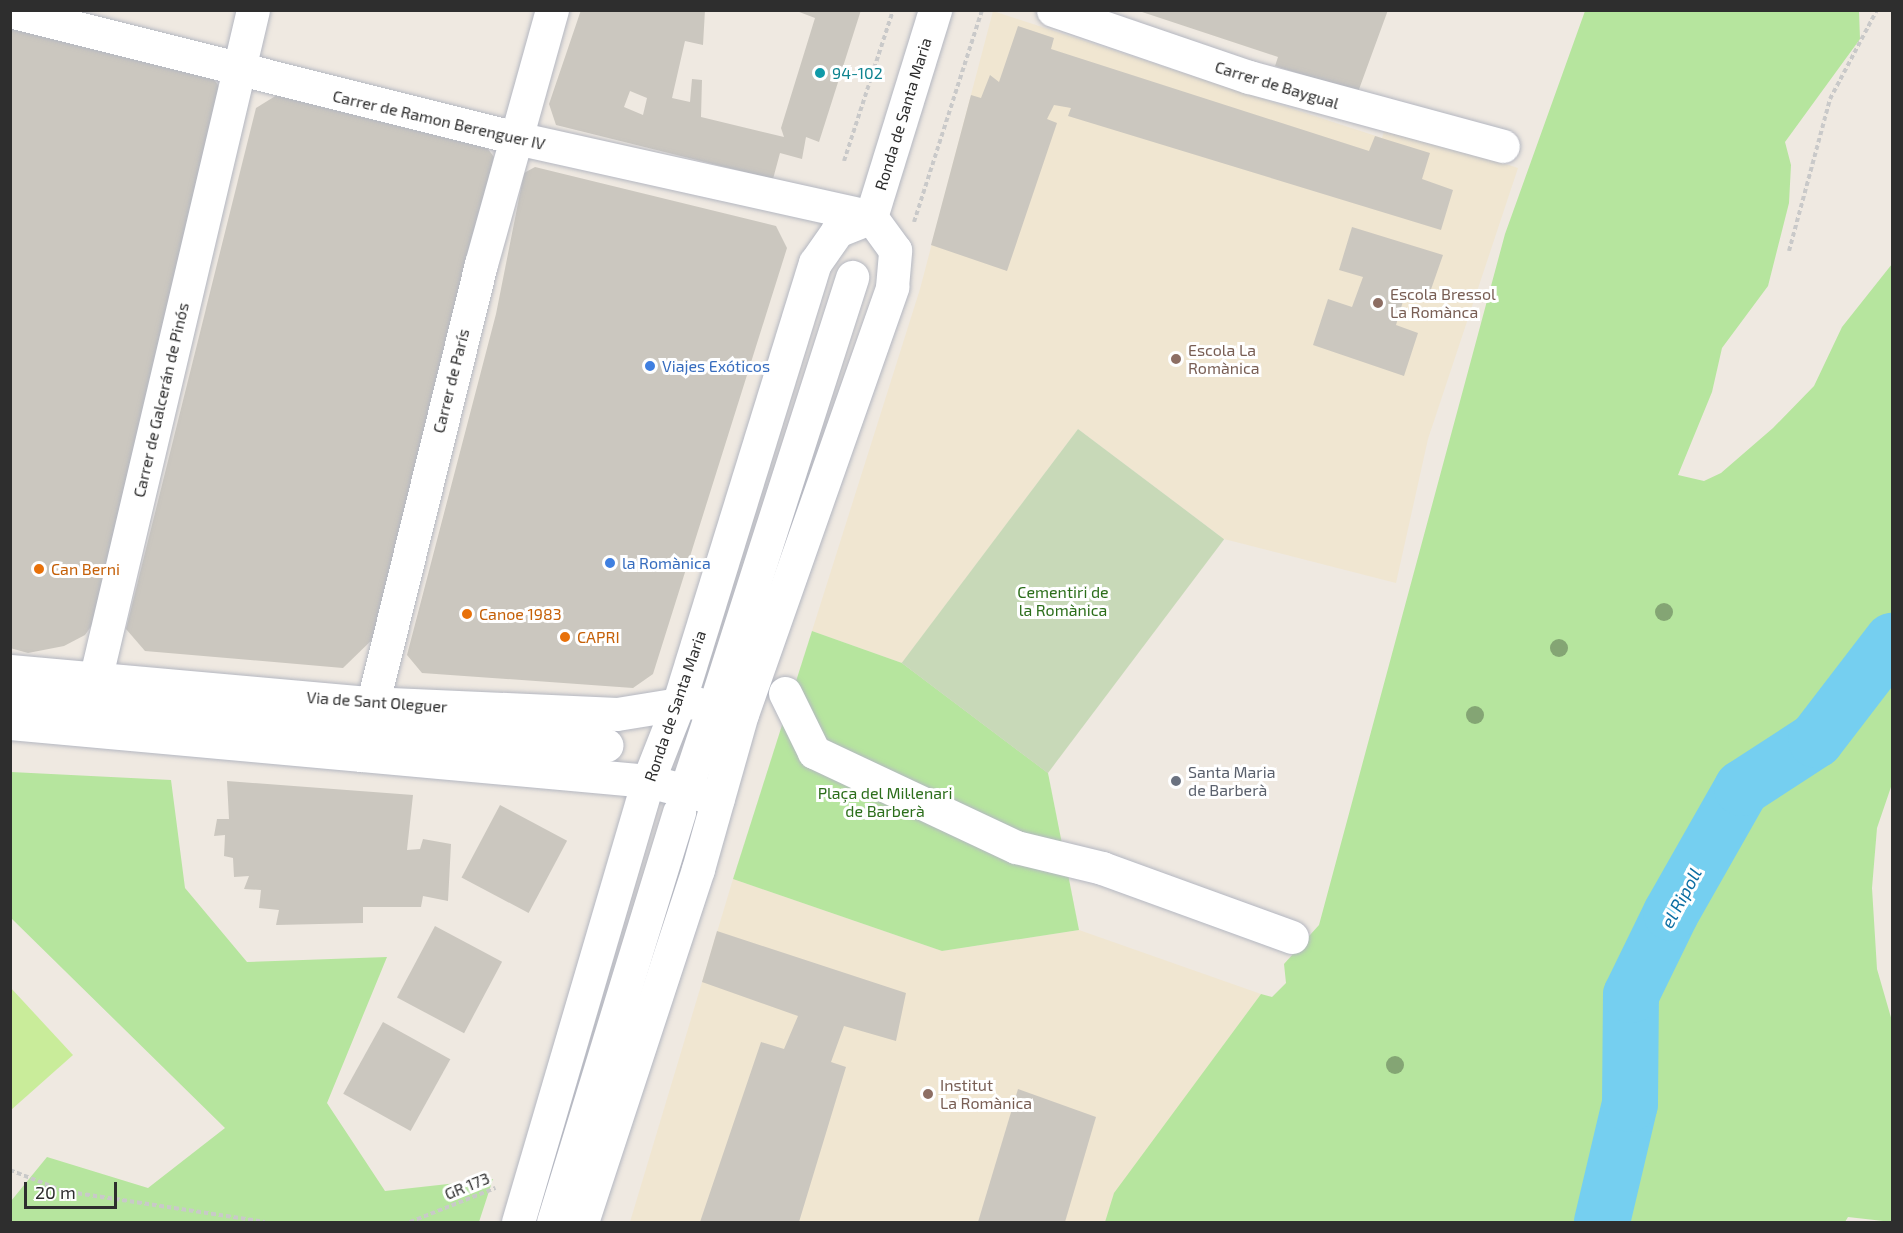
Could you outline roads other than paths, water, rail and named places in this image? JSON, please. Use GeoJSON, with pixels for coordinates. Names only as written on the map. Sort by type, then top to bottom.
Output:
{"type":"FeatureCollection","features":[{"type":"Feature","properties":{"kind":"street","name":"Carrer de Galcerán de Pinós"},"geometry":{"type":"LineString","coordinates":[[93,703],[253,10]]}},
{"type":"Feature","properties":{"kind":"street","name":"Carrer de París"},"geometry":{"type":"LineString","coordinates":[[364,729],[516,138],[552,10]]}},
{"type":"Feature","properties":{"kind":"street","name":"Ronda de Santa Maria"},"geometry":{"type":"LineString","coordinates":[[518,1222],[648,781],[678,705],[815,263],[837,231],[871,217],[935,10]]}},
{"type":"Feature","properties":{"kind":"street","name":"Carrer de Baygual"},"geometry":{"type":"LineString","coordinates":[[1053,10],[1249,77],[1503,146]]}},
{"type":"Feature","properties":{"kind":"street","name":"Carrer de Ramon Berenguer IV"},"geometry":{"type":"LineString","coordinates":[[10,11],[238,71],[516,138],[871,217]]}},
{"type":"Feature","properties":{"kind":"street"},"geometry":{"type":"LineString","coordinates":[[553,1222],[683,798],[723,709],[873,348],[892,287],[895,250],[871,217]]}},
{"type":"Feature","properties":{"kind":"street"},"geometry":{"type":"LineString","coordinates":[[582,1222],[718,799],[723,709],[855,276]]}},
{"type":"Feature","properties":{"kind":"street","name":"Via de Sant Oleguer"},"geometry":{"type":"LineString","coordinates":[[10,671],[93,703],[364,729],[648,781],[718,799]]}},
{"type":"Feature","properties":{"kind":"street"},"geometry":{"type":"LineString","coordinates":[[785,693],[814,752],[1016,847],[1102,868],[1292,937]]}},
{"type":"Feature","properties":{"kind":"street","name":"Via de Sant Oleguer"},"geometry":{"type":"LineString","coordinates":[[10,698],[93,703],[364,729],[606,745]]}},
{"type":"Feature","properties":{"kind":"street","name":"Via de Sant Oleguer"},"geometry":{"type":"LineString","coordinates":[[10,723],[93,703]]}},
{"type":"Feature","properties":{"kind":"street","name":"Via de Sant Oleguer"},"geometry":{"type":"LineString","coordinates":[[364,729],[617,714],[678,705],[714,705],[723,709]]}},
{"type":"Feature","properties":{"kind":"waterway","name":"el Ripoll"},"geometry":{"type":"LineString","coordinates":[[1602,1222],[1630,1104],[1631,995],[1671,913],[1742,788],[1816,740],[1892,641]]}},
{"type":"Feature","properties":{"kind":"place","name":"94-102"},"geometry":{"type":"Point","coordinates":[820,73]}},
{"type":"Feature","properties":{"kind":"place","name":"Escola Bressol La Romànca"},"geometry":{"type":"Point","coordinates":[1378,303]}},
{"type":"Feature","properties":{"kind":"place","name":"Escola La Romànica"},"geometry":{"type":"Point","coordinates":[1176,359]}},
{"type":"Feature","properties":{"kind":"place","name":"Viajes Exóticos"},"geometry":{"type":"Point","coordinates":[650,366]}},
{"type":"Feature","properties":{"kind":"place","name":"la Romànica"},"geometry":{"type":"Point","coordinates":[610,563]}},
{"type":"Feature","properties":{"kind":"place","name":"Can Berni"},"geometry":{"type":"Point","coordinates":[39,569]}},
{"type":"Feature","properties":{"kind":"place","name":"Canoe 1983"},"geometry":{"type":"Point","coordinates":[467,614]}},
{"type":"Feature","properties":{"kind":"place","name":"CAPRI"},"geometry":{"type":"Point","coordinates":[565,637]}},
{"type":"Feature","properties":{"kind":"place","name":"Santa Maria de Barberà"},"geometry":{"type":"Point","coordinates":[1176,781]}},
{"type":"Feature","properties":{"kind":"place","name":"Institut La Romànica"},"geometry":{"type":"Point","coordinates":[928,1094]}},
{"type":"Feature","properties":{"kind":"park label","name":"Cementiri de la Romànica"},"geometry":{"type":"Point","coordinates":[1063,601]}},
{"type":"Feature","properties":{"kind":"park label","name":"Plaça del Mil·lenari de Barberà"},"geometry":{"type":"Point","coordinates":[885,802]}}]}
